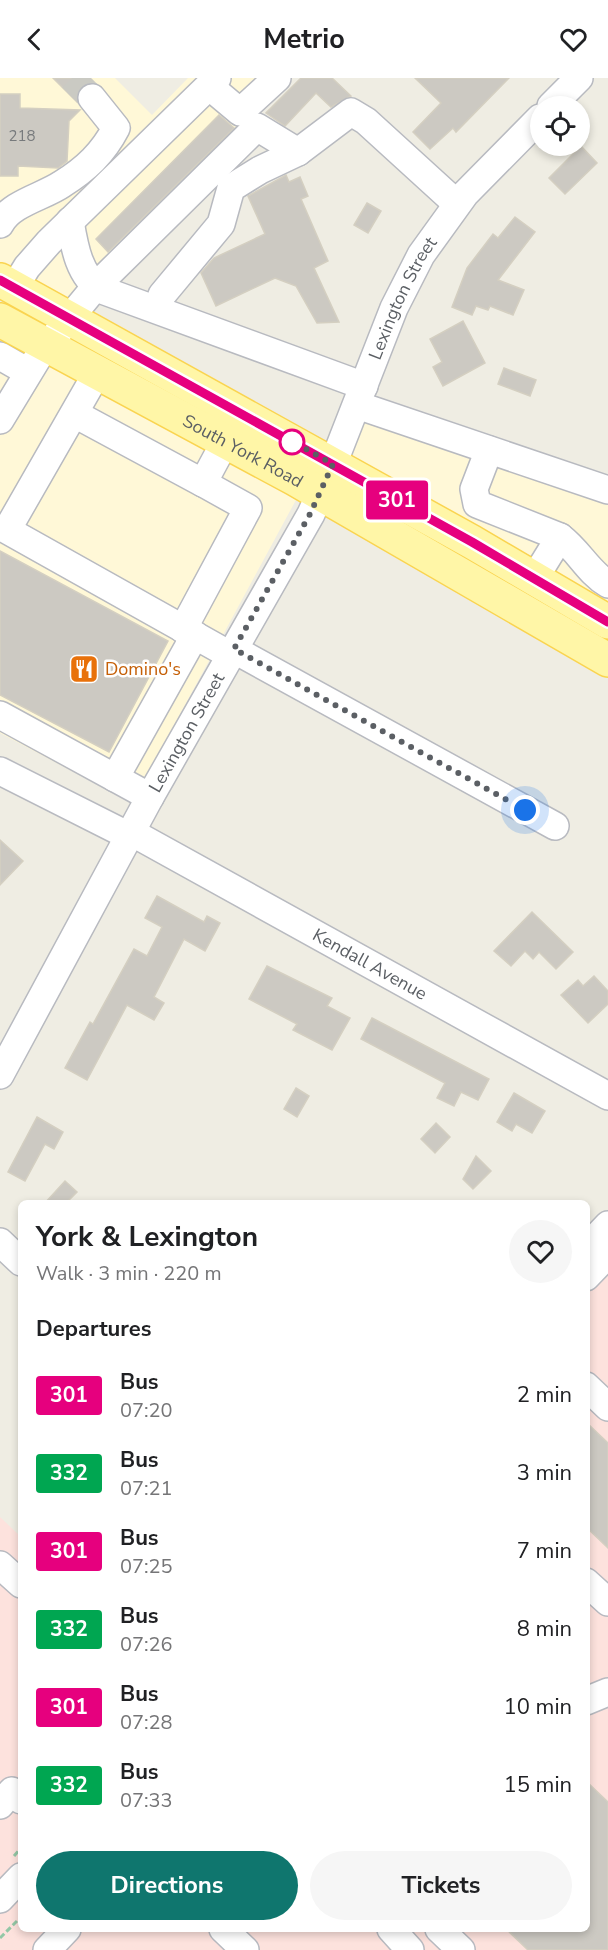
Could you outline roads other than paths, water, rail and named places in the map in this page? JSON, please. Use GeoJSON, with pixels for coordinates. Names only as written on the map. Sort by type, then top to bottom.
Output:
{"type":"FeatureCollection","features":[{"type":"Feature","properties":{"kind":"main road","name":"South York Road"},"geometry":{"type":"LineString","coordinates":[[7,284],[333,464],[608,622]]}},
{"type":"Feature","properties":{"kind":"main road","name":"South York Road"},"geometry":{"type":"LineString","coordinates":[[0,320],[320,494],[608,660]]}},
{"type":"Feature","properties":{"kind":"street"},"geometry":{"type":"LineString","coordinates":[[7,284],[27,267],[70,221],[213,82],[240,112],[277,78]]}},
{"type":"Feature","properties":{"kind":"street"},"geometry":{"type":"LineString","coordinates":[[561,96],[579,78]]}},
{"type":"Feature","properties":{"kind":"street"},"geometry":{"type":"LineString","coordinates":[[2,217],[62,185],[96,160],[116,128],[92,98]]}},
{"type":"Feature","properties":{"kind":"street"},"geometry":{"type":"LineString","coordinates":[[157,309],[162,296],[221,224],[231,188],[260,170],[298,152],[351,112],[366,121],[457,204]]}},
{"type":"Feature","properties":{"kind":"street"},"geometry":{"type":"LineString","coordinates":[[0,420],[46,345],[96,286],[257,127],[298,152]]}},
{"type":"Feature","properties":{"kind":"street","name":"Lexington Street"},"geometry":{"type":"LineString","coordinates":[[0,1076],[150,797],[320,494],[408,278],[434,234],[457,204],[530,128]]}},
{"type":"Feature","properties":{"kind":"street"},"geometry":{"type":"LineString","coordinates":[[70,221],[75,251],[96,286],[157,309],[489,450],[608,490]]}},
{"type":"Feature","properties":{"kind":"street"},"geometry":{"type":"LineString","coordinates":[[0,356],[28,372]]}},
{"type":"Feature","properties":{"kind":"street"},"geometry":{"type":"LineString","coordinates":[[97,373],[75,414],[3,530],[189,632],[232,652],[555,826]]}},
{"type":"Feature","properties":{"kind":"street"},"geometry":{"type":"LineString","coordinates":[[75,414],[248,507],[189,632],[115,778]]}},
{"type":"Feature","properties":{"kind":"street"},"geometry":{"type":"LineString","coordinates":[[203,483],[225,442]]}},
{"type":"Feature","properties":{"kind":"street"},"geometry":{"type":"LineString","coordinates":[[489,450],[474,489],[477,504],[560,537],[574,547],[593,575],[608,584]]}},
{"type":"Feature","properties":{"kind":"street"},"geometry":{"type":"LineString","coordinates":[[534,579],[560,537]]}},
{"type":"Feature","properties":{"kind":"street"},"geometry":{"type":"LineString","coordinates":[[0,715],[150,797]]}},
{"type":"Feature","properties":{"kind":"street","name":"Kendall Avenue"},"geometry":{"type":"LineString","coordinates":[[0,771],[130,834],[608,1096]]}},
{"type":"Feature","properties":{"kind":"street"},"geometry":{"type":"LineString","coordinates":[[590,1244],[608,1225]]}},
{"type":"Feature","properties":{"kind":"street"},"geometry":{"type":"LineString","coordinates":[[0,1242],[18,1259]]}},
{"type":"Feature","properties":{"kind":"street"},"geometry":{"type":"LineString","coordinates":[[590,1273],[608,1254]]}},
{"type":"Feature","properties":{"kind":"street"},"geometry":{"type":"LineString","coordinates":[[590,1390],[608,1407]]}},
{"type":"Feature","properties":{"kind":"street"},"geometry":{"type":"LineString","coordinates":[[0,1565],[18,1581]]}},
{"type":"Feature","properties":{"kind":"street"},"geometry":{"type":"LineString","coordinates":[[590,1586],[608,1602]]}},
{"type":"Feature","properties":{"kind":"street"},"geometry":{"type":"LineString","coordinates":[[590,1699],[608,1692]]}},
{"type":"Feature","properties":{"kind":"street"},"geometry":{"type":"LineString","coordinates":[[0,1899],[18,1880]]}},
{"type":"Feature","properties":{"kind":"street"},"geometry":{"type":"LineString","coordinates":[[47,1950],[64,1932]]}},
{"type":"Feature","properties":{"kind":"street"},"geometry":{"type":"LineString","coordinates":[[226,1932],[245,1950]]}},
{"type":"Feature","properties":{"kind":"street"},"geometry":{"type":"LineString","coordinates":[[442,1932],[461,1950]]}},
{"type":"Feature","properties":{"kind":"tunnel"},"geometry":{"type":"LineString","coordinates":[[72,78],[92,98]]}},
{"type":"Feature","properties":{"kind":"place","name":"Domino's"},"geometry":{"type":"Point","coordinates":[84,669]}}]}
